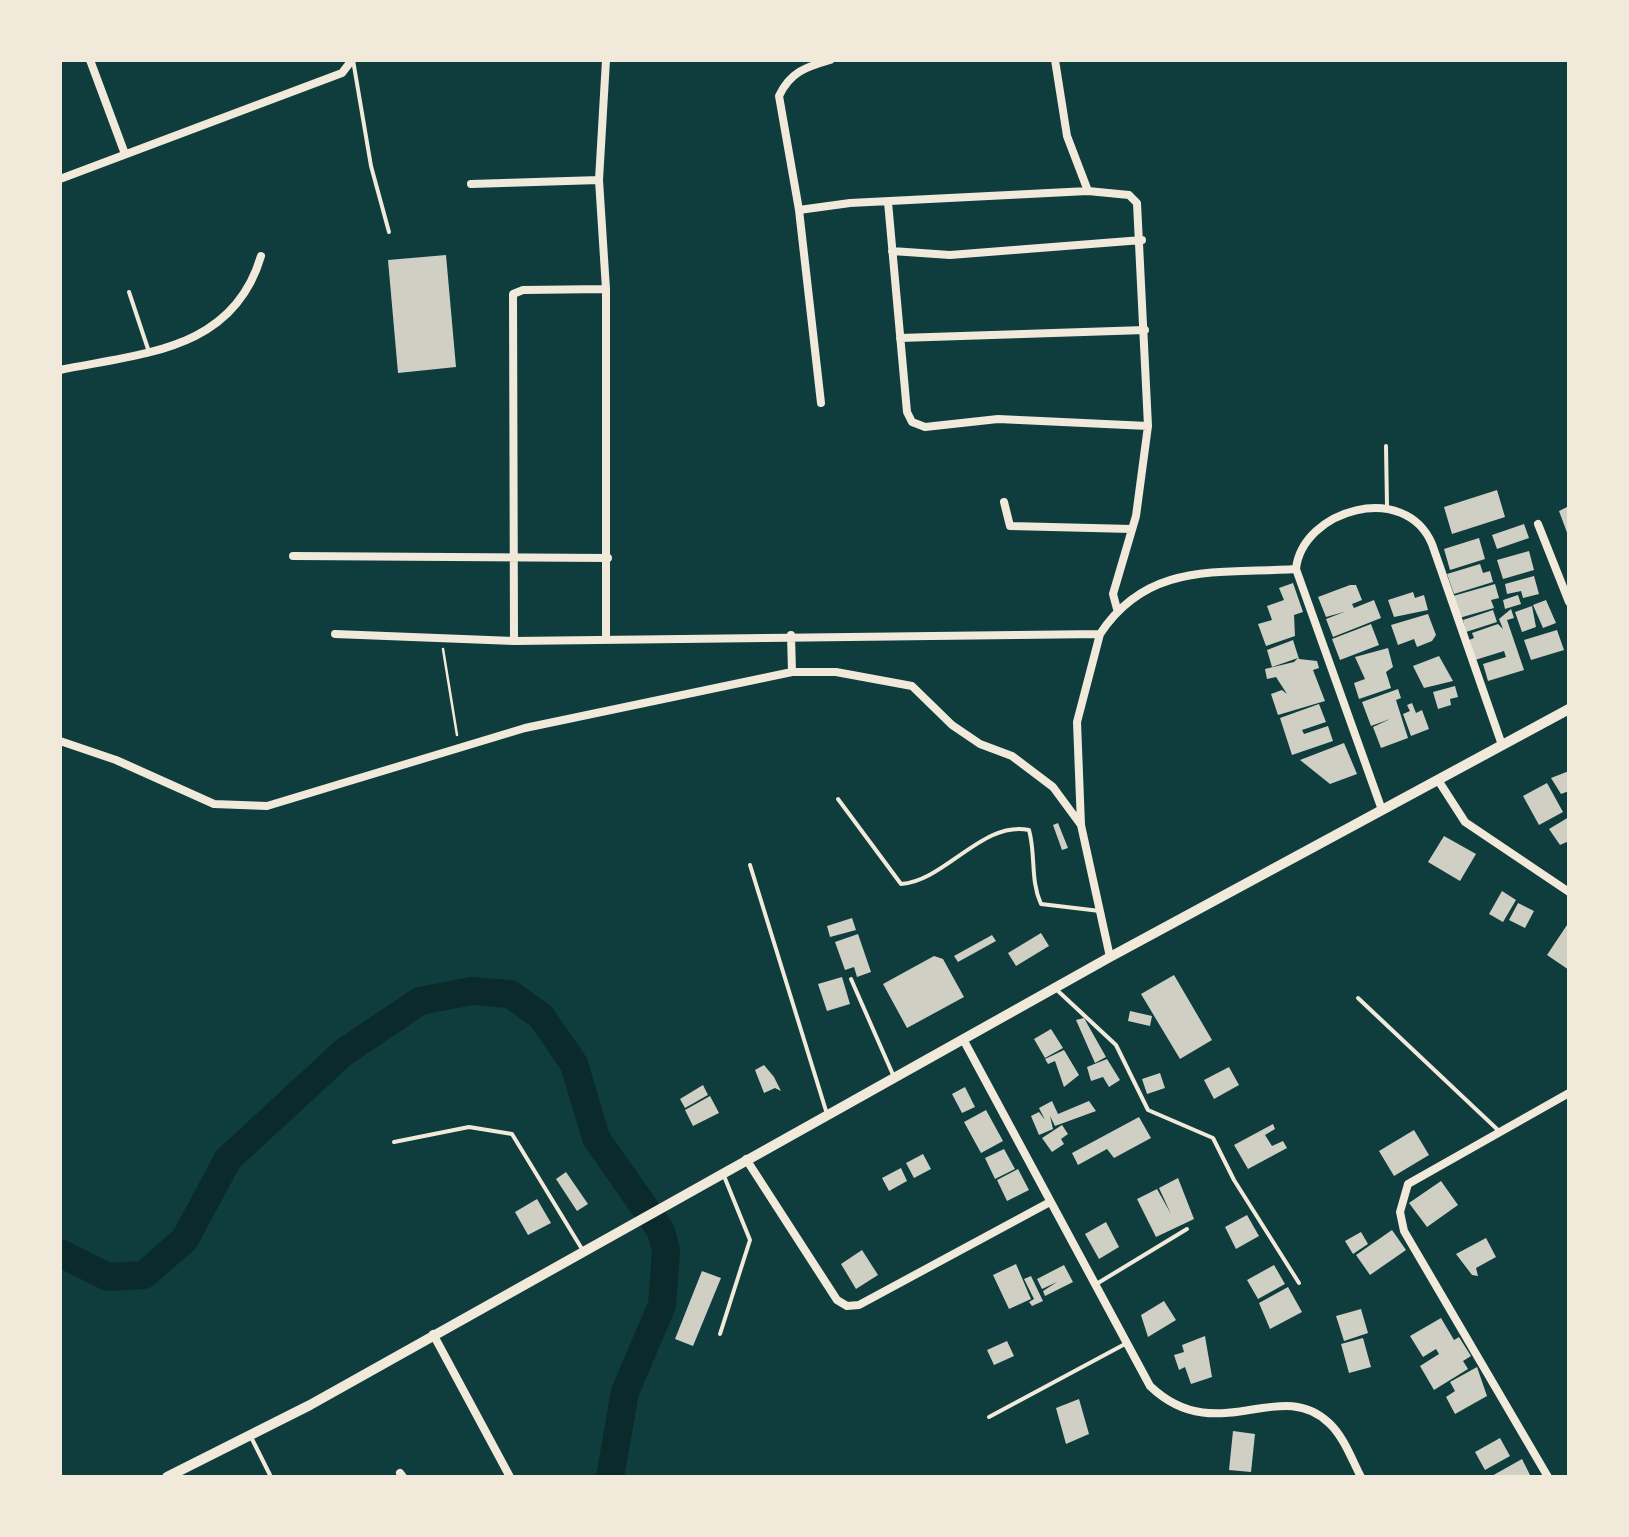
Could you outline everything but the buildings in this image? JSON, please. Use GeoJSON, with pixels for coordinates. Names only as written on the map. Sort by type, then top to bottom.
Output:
{"type":"FeatureCollection","features":[{"type":"Feature","properties":{"kind":"main road"},"geometry":{"type":"LineString","coordinates":[[166,1477],[250,1435],[1110,957],[1569,709]]}},
{"type":"Feature","properties":{"kind":"street"},"geometry":{"type":"LineString","coordinates":[[90,60],[125,154]]}},
{"type":"Feature","properties":{"kind":"street"},"geometry":{"type":"LineString","coordinates":[[60,178],[342,73],[352,60]]}},
{"type":"Feature","properties":{"kind":"street"},"geometry":{"type":"LineString","coordinates":[[606,60],[600,180],[606,289],[606,639]]}},
{"type":"Feature","properties":{"kind":"street"},"geometry":{"type":"LineString","coordinates":[[821,403],[800,210],[779,96],[785,82],[803,68],[830,60]]}},
{"type":"Feature","properties":{"kind":"street"},"geometry":{"type":"LineString","coordinates":[[1055,60],[1067,136],[1088,191]]}},
{"type":"Feature","properties":{"kind":"street"},"geometry":{"type":"LineString","coordinates":[[471,184],[600,180]]}},
{"type":"Feature","properties":{"kind":"street"},"geometry":{"type":"LineString","coordinates":[[800,210],[1088,191],[1129,195],[1137,203],[1142,240],[1148,426],[1132,530],[1113,594],[1116,608]]}},
{"type":"Feature","properties":{"kind":"street"},"geometry":{"type":"LineString","coordinates":[[888,202],[912,422],[925,427],[998,420],[1148,426]]}},
{"type":"Feature","properties":{"kind":"street"},"geometry":{"type":"LineString","coordinates":[[892,250],[950,255],[1142,240]]}},
{"type":"Feature","properties":{"kind":"street"},"geometry":{"type":"LineString","coordinates":[[60,370],[149,352],[204,334],[225,320],[254,280],[261,256]]}},
{"type":"Feature","properties":{"kind":"street"},"geometry":{"type":"LineString","coordinates":[[514,641],[513,294],[523,290],[606,289]]}},
{"type":"Feature","properties":{"kind":"street"},"geometry":{"type":"LineString","coordinates":[[900,338],[1145,330]]}},
{"type":"Feature","properties":{"kind":"street"},"geometry":{"type":"LineString","coordinates":[[1004,502],[1010,526],[1132,530]]}},
{"type":"Feature","properties":{"kind":"street"},"geometry":{"type":"LineString","coordinates":[[1382,810],[1296,568],[1300,549],[1320,526],[1388,506],[1411,515],[1428,533],[1502,745]]}},
{"type":"Feature","properties":{"kind":"street"},"geometry":{"type":"LineString","coordinates":[[1538,524],[1569,602]]}},
{"type":"Feature","properties":{"kind":"street"},"geometry":{"type":"LineString","coordinates":[[293,556],[608,558]]}},
{"type":"Feature","properties":{"kind":"street"},"geometry":{"type":"LineString","coordinates":[[1110,957],[1081,825],[1076,722],[1100,634],[1116,608],[1149,585],[1296,568]]}},
{"type":"Feature","properties":{"kind":"street"},"geometry":{"type":"LineString","coordinates":[[335,634],[514,641],[1100,634]]}},
{"type":"Feature","properties":{"kind":"street"},"geometry":{"type":"LineString","coordinates":[[791,635],[792,672]]}},
{"type":"Feature","properties":{"kind":"street"},"geometry":{"type":"LineString","coordinates":[[60,741],[116,760],[189,795],[240,808],[267,806],[524,728],[792,672],[836,672],[891,678],[912,686],[952,724],[1012,756],[1053,787],[1081,825]]}},
{"type":"Feature","properties":{"kind":"street"},"geometry":{"type":"LineString","coordinates":[[1438,780],[1464,822],[1567,888]]}},
{"type":"Feature","properties":{"kind":"street"},"geometry":{"type":"LineString","coordinates":[[963,1039],[1150,1386],[1162,1398],[1193,1413],[1228,1415],[1279,1405],[1318,1414],[1338,1433],[1361,1477]]}},
{"type":"Feature","properties":{"kind":"street"},"geometry":{"type":"LineString","coordinates":[[1548,1477],[1401,1222],[1401,1202],[1408,1184],[1569,1092]]}},
{"type":"Feature","properties":{"kind":"street"},"geometry":{"type":"LineString","coordinates":[[746,1159],[837,1300],[847,1306],[859,1305],[1050,1202]]}},
{"type":"Feature","properties":{"kind":"street"},"geometry":{"type":"LineString","coordinates":[[433,1334],[510,1477]]}},
{"type":"Feature","properties":{"kind":"lane"},"geometry":{"type":"LineString","coordinates":[[352,60],[371,166],[389,232]]}},
{"type":"Feature","properties":{"kind":"lane"},"geometry":{"type":"LineString","coordinates":[[129,292],[149,352]]}},
{"type":"Feature","properties":{"kind":"lane"},"geometry":{"type":"LineString","coordinates":[[1386,446],[1388,506]]}},
{"type":"Feature","properties":{"kind":"lane"},"geometry":{"type":"LineString","coordinates":[[838,799],[902,884],[917,883],[959,854],[1016,827],[1029,830],[1036,853],[1034,887],[1042,904],[1100,911]]}},
{"type":"Feature","properties":{"kind":"lane"},"geometry":{"type":"LineString","coordinates":[[750,865],[827,1114]]}},
{"type":"Feature","properties":{"kind":"lane"},"geometry":{"type":"LineString","coordinates":[[851,979],[894,1077]]}},
{"type":"Feature","properties":{"kind":"lane"},"geometry":{"type":"LineString","coordinates":[[1054,988],[1116,1044],[1148,1110],[1214,1138],[1234,1180],[1299,1283]]}},
{"type":"Feature","properties":{"kind":"lane"},"geometry":{"type":"LineString","coordinates":[[1358,998],[1499,1131]]}},
{"type":"Feature","properties":{"kind":"lane"},"geometry":{"type":"LineString","coordinates":[[394,1142],[469,1127],[512,1134],[583,1250]]}},
{"type":"Feature","properties":{"kind":"lane"},"geometry":{"type":"LineString","coordinates":[[720,1334],[750,1240],[722,1172]]}},
{"type":"Feature","properties":{"kind":"lane"},"geometry":{"type":"LineString","coordinates":[[1094,1286],[1187,1229]]}},
{"type":"Feature","properties":{"kind":"lane"},"geometry":{"type":"LineString","coordinates":[[989,1416],[1125,1344]]}},
{"type":"Feature","properties":{"kind":"lane"},"geometry":{"type":"LineString","coordinates":[[250,1435],[271,1477]]}},
{"type":"Feature","properties":{"kind":"path"},"geometry":{"type":"LineString","coordinates":[[442,638],[460,748]]}},
{"type":"Feature","properties":{"kind":"waterway"},"geometry":{"type":"LineString","coordinates":[[60,1253],[108,1277],[144,1275],[185,1239],[228,1159],[344,1052],[420,1001],[472,991],[510,994],[541,1016],[574,1064],[596,1138],[661,1231],[666,1251],[662,1305],[625,1392],[610,1477]]}}]}
